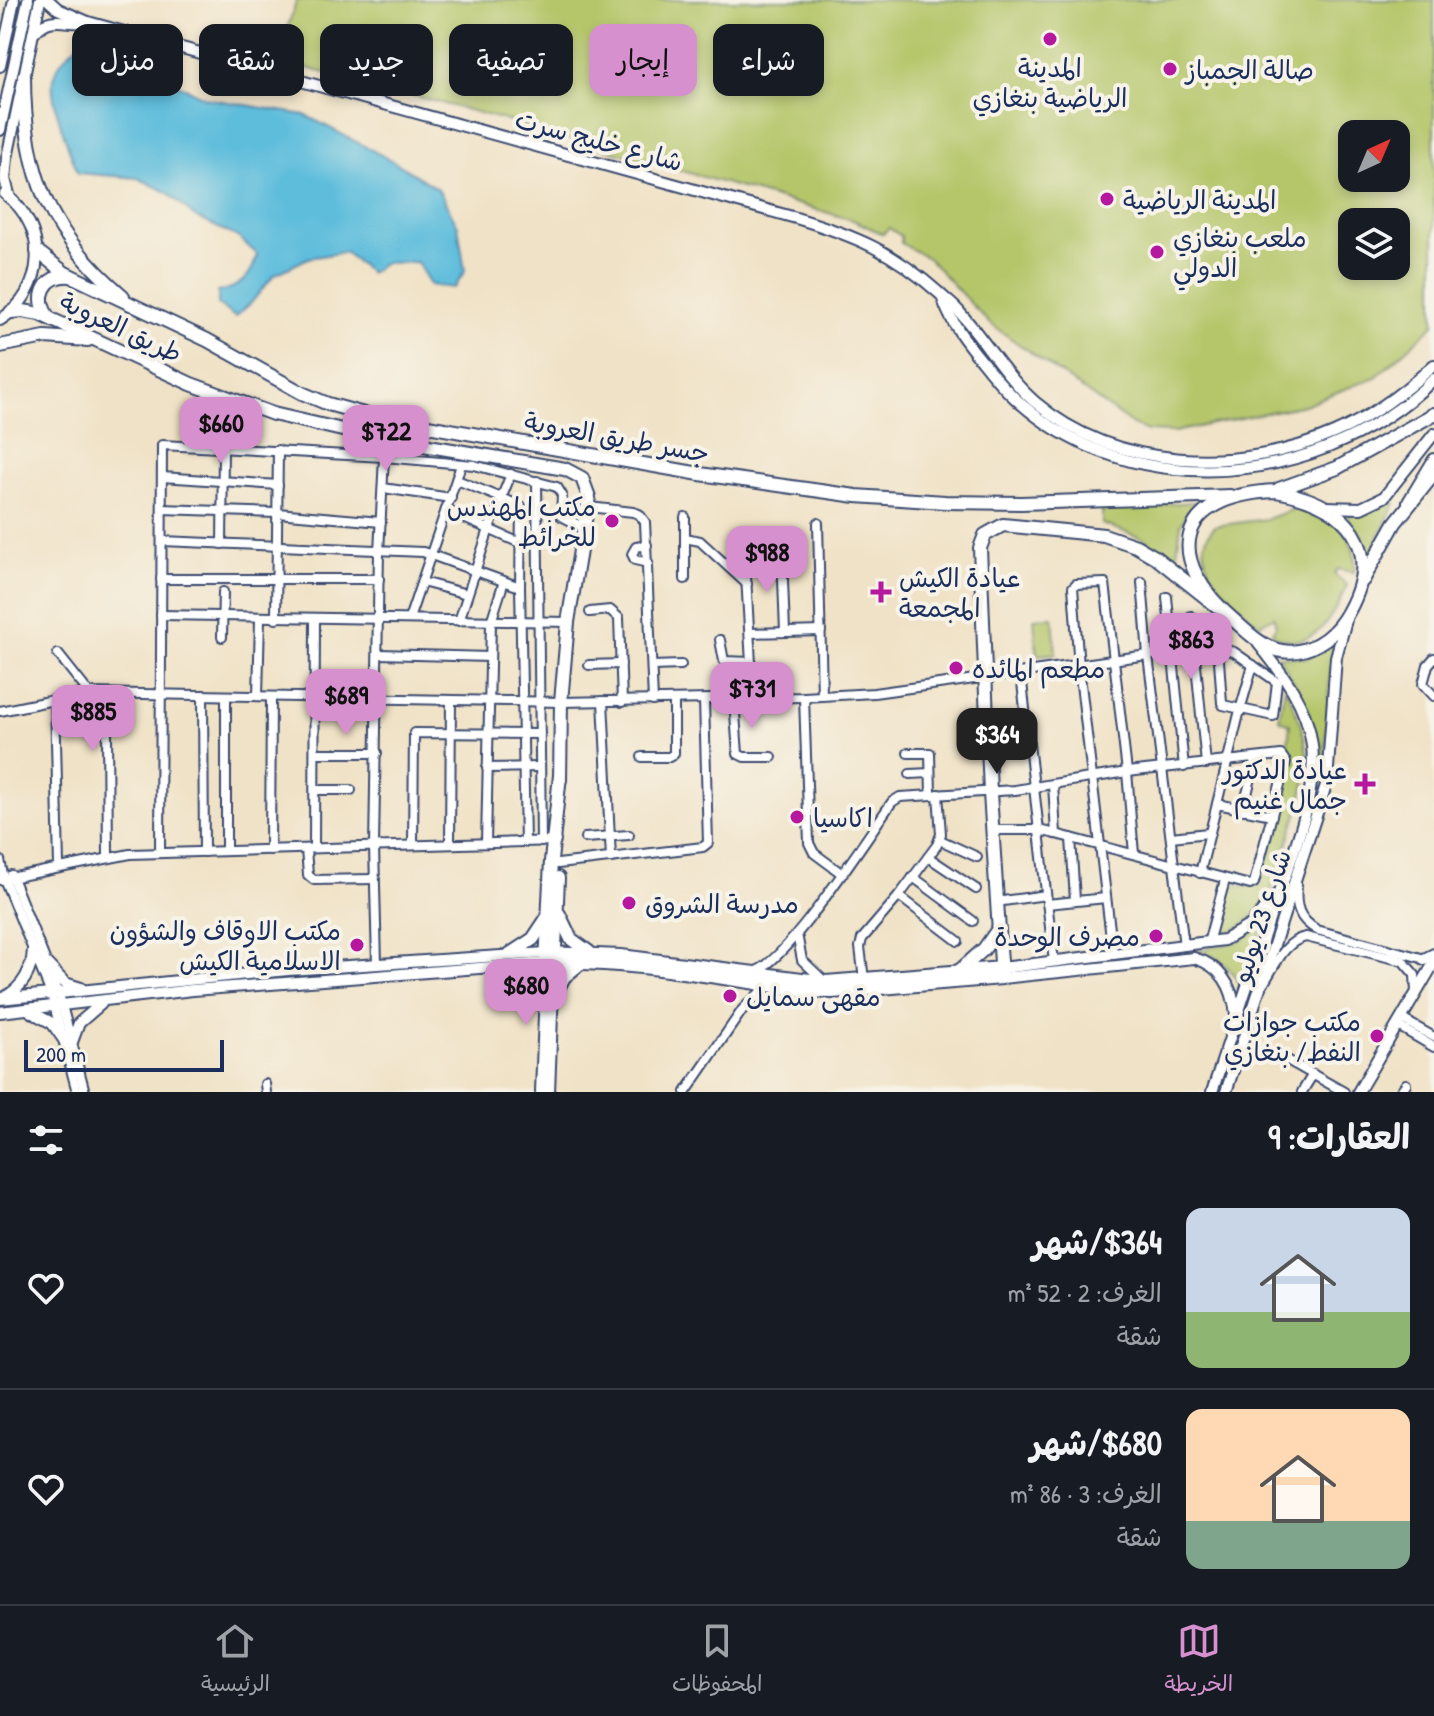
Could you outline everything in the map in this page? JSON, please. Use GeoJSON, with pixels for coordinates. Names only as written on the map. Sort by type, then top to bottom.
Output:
{"type":"FeatureCollection","features":[{"type":"Feature","properties":{"kind":"highway"},"geometry":{"type":"LineString","coordinates":[[24,76],[26,130],[31,157],[50,211],[77,252],[134,306]]}},
{"type":"Feature","properties":{"kind":"highway","name":"جسر طريق العروبة"},"geometry":{"type":"LineString","coordinates":[[37,251],[71,276],[207,340],[293,388],[328,404],[371,416],[754,482],[885,498],[1021,503],[1230,496]]}},
{"type":"Feature","properties":{"kind":"highway"},"geometry":{"type":"LineString","coordinates":[[51,319],[42,306],[43,289],[55,277],[71,276]]}},
{"type":"Feature","properties":{"kind":"highway","name":"طريق العروبة"},"geometry":{"type":"LineString","coordinates":[[11,312],[29,311],[51,319],[211,393],[273,414],[364,435],[565,469],[582,478],[587,487],[589,507]]}},
{"type":"Feature","properties":{"kind":"highway"},"geometry":{"type":"LineString","coordinates":[[0,346],[45,337],[73,338],[106,345]]}},
{"type":"Feature","properties":{"kind":"highway"},"geometry":{"type":"LineString","coordinates":[[1218,607],[1194,576],[1189,557],[1189,542],[1201,516],[1230,496],[1276,491],[1317,477],[1434,414]]}},
{"type":"Feature","properties":{"kind":"highway"},"geometry":{"type":"LineString","coordinates":[[1359,586],[1403,511],[1434,474]]}},
{"type":"Feature","properties":{"kind":"highway"},"geometry":{"type":"LineString","coordinates":[[1002,973],[990,793],[980,548],[990,530],[1003,525],[1104,535],[1136,546],[1155,557],[1251,635],[1276,649],[1302,650],[1316,645],[1334,631],[1349,611],[1363,573],[1359,543],[1348,525],[1326,507],[1304,496],[1276,491]]}},
{"type":"Feature","properties":{"kind":"highway"},"geometry":{"type":"LineString","coordinates":[[589,507],[568,622],[561,702],[560,775],[550,841],[553,911],[586,958],[809,991],[856,991],[1002,973]]}},
{"type":"Feature","properties":{"kind":"highway"},"geometry":{"type":"LineString","coordinates":[[550,841],[558,864],[550,958],[586,958],[753,972],[826,982],[958,972],[1002,973]]}},
{"type":"Feature","properties":{"kind":"highway"},"geometry":{"type":"LineString","coordinates":[[508,959],[533,939],[553,911]]}},
{"type":"Feature","properties":{"kind":"highway"},"geometry":{"type":"LineString","coordinates":[[958,972],[984,949],[998,929]]}},
{"type":"Feature","properties":{"kind":"highway"},"geometry":{"type":"LineString","coordinates":[[549,997],[564,977],[586,958]]}},
{"type":"Feature","properties":{"kind":"main road"},"geometry":{"type":"LineString","coordinates":[[0,66],[14,0]]}},
{"type":"Feature","properties":{"kind":"main road"},"geometry":{"type":"LineString","coordinates":[[0,130],[28,0]]}},
{"type":"Feature","properties":{"kind":"main road"},"geometry":{"type":"LineString","coordinates":[[10,198],[3,162],[40,0]]}},
{"type":"Feature","properties":{"kind":"main road"},"geometry":{"type":"LineString","coordinates":[[48,0],[58,9],[88,22]]}},
{"type":"Feature","properties":{"kind":"main road"},"geometry":{"type":"LineString","coordinates":[[33,35],[42,24],[55,20],[88,22]]}},
{"type":"Feature","properties":{"kind":"main road","name":"شارع خليج سرت"},"geometry":{"type":"LineString","coordinates":[[88,22],[838,230],[897,259],[962,314],[1005,373],[1036,404],[1111,446],[1153,456],[1192,459],[1231,458],[1295,447],[1357,422],[1395,398],[1429,384],[1434,365]]}},
{"type":"Feature","properties":{"kind":"main road"},"geometry":{"type":"LineString","coordinates":[[0,191],[10,198],[31,226],[37,251],[32,285],[11,312],[0,320]]}},
{"type":"Feature","properties":{"kind":"main road"},"geometry":{"type":"LineString","coordinates":[[1326,507],[1361,508],[1384,497],[1434,434]]}},
{"type":"Feature","properties":{"kind":"main road"},"geometry":{"type":"LineString","coordinates":[[1403,511],[1434,459]]}},
{"type":"Feature","properties":{"kind":"main road","name":"شارع 23 يوليو"},"geometry":{"type":"LineString","coordinates":[[1226,1092],[1327,782],[1336,657],[1349,611]]}},
{"type":"Feature","properties":{"kind":"main road","name":"شارع 23 يوليو"},"geometry":{"type":"LineString","coordinates":[[1212,1092],[1280,888],[1307,798],[1313,762],[1311,743],[1296,695],[1251,635]]}},
{"type":"Feature","properties":{"kind":"main road"},"geometry":{"type":"LineString","coordinates":[[1002,973],[1054,962],[1224,940],[1252,924],[1280,888]]}},
{"type":"Feature","properties":{"kind":"main road"},"geometry":{"type":"LineString","coordinates":[[1,999],[22,983],[31,968],[33,950]]}},
{"type":"Feature","properties":{"kind":"main road"},"geometry":{"type":"LineString","coordinates":[[1,999],[377,964],[550,958],[549,1092]]}},
{"type":"Feature","properties":{"kind":"main road"},"geometry":{"type":"LineString","coordinates":[[1002,973],[1194,958],[1206,961],[1226,979],[1236,1018]]}},
{"type":"Feature","properties":{"kind":"main road"},"geometry":{"type":"LineString","coordinates":[[0,1012],[508,959],[549,997],[541,1092]]}},
{"type":"Feature","properties":{"kind":"main road"},"geometry":{"type":"LineString","coordinates":[[1358,1092],[1400,1022],[1432,959]]}},
{"type":"Feature","properties":{"kind":"main road"},"geometry":{"type":"LineString","coordinates":[[47,964],[65,983],[90,991]]}},
{"type":"Feature","properties":{"kind":"main road"},"geometry":{"type":"LineString","coordinates":[[25,1010],[44,1017],[68,1041],[86,1015],[112,1000]]}},
{"type":"Feature","properties":{"kind":"street"},"geometry":{"type":"LineString","coordinates":[[160,853],[162,445],[278,450],[474,465],[560,489],[561,516],[585,528]]}},
{"type":"Feature","properties":{"kind":"street"},"geometry":{"type":"LineString","coordinates":[[222,544],[223,448]]}},
{"type":"Feature","properties":{"kind":"street"},"geometry":{"type":"LineString","coordinates":[[276,619],[278,450]]}},
{"type":"Feature","properties":{"kind":"street"},"geometry":{"type":"LineString","coordinates":[[377,964],[374,847],[379,552],[384,457]]}},
{"type":"Feature","properties":{"kind":"street"},"geometry":{"type":"LineString","coordinates":[[409,619],[461,465]]}},
{"type":"Feature","properties":{"kind":"street"},"geometry":{"type":"LineString","coordinates":[[459,621],[511,474]]}},
{"type":"Feature","properties":{"kind":"street"},"geometry":{"type":"LineString","coordinates":[[162,477],[278,485]]}},
{"type":"Feature","properties":{"kind":"street"},"geometry":{"type":"LineString","coordinates":[[457,480],[521,505],[525,842]]}},
{"type":"Feature","properties":{"kind":"street"},"geometry":{"type":"LineString","coordinates":[[5,879],[108,856],[550,841],[540,767],[537,481]]}},
{"type":"Feature","properties":{"kind":"street"},"geometry":{"type":"LineString","coordinates":[[383,488],[451,498]]}},
{"type":"Feature","properties":{"kind":"street"},"geometry":{"type":"LineString","coordinates":[[589,507],[639,514],[646,525],[653,701]]}},
{"type":"Feature","properties":{"kind":"street"},"geometry":{"type":"LineString","coordinates":[[162,509],[277,513],[381,522]]}},
{"type":"Feature","properties":{"kind":"street"},"geometry":{"type":"LineString","coordinates":[[446,510],[520,543]]}},
{"type":"Feature","properties":{"kind":"street"},"geometry":{"type":"LineString","coordinates":[[685,517],[685,579]]}},
{"type":"Feature","properties":{"kind":"street"},"geometry":{"type":"LineString","coordinates":[[818,523],[822,696]]}},
{"type":"Feature","properties":{"kind":"street"},"geometry":{"type":"LineString","coordinates":[[685,538],[700,541],[748,584]]}},
{"type":"Feature","properties":{"kind":"street"},"geometry":{"type":"LineString","coordinates":[[162,541],[432,554],[520,587]]}},
{"type":"Feature","properties":{"kind":"street"},"geometry":{"type":"LineString","coordinates":[[647,545],[636,547],[632,554],[635,560],[648,563]]}},
{"type":"Feature","properties":{"kind":"street"},"geometry":{"type":"LineString","coordinates":[[782,554],[785,632]]}},
{"type":"Feature","properties":{"kind":"street"},"geometry":{"type":"LineString","coordinates":[[729,567],[740,556],[745,558],[753,699]]}},
{"type":"Feature","properties":{"kind":"street"},"geometry":{"type":"LineString","coordinates":[[161,579],[379,579]]}},
{"type":"Feature","properties":{"kind":"street"},"geometry":{"type":"LineString","coordinates":[[486,843],[491,622],[504,581]]}},
{"type":"Feature","properties":{"kind":"street"},"geometry":{"type":"LineString","coordinates":[[422,582],[467,594]]}},
{"type":"Feature","properties":{"kind":"street"},"geometry":{"type":"LineString","coordinates":[[1142,582],[1148,655],[1184,946]]}},
{"type":"Feature","properties":{"kind":"street"},"geometry":{"type":"LineString","coordinates":[[1113,955],[1079,667],[1073,587],[1076,584],[1105,583],[1134,854]]}},
{"type":"Feature","properties":{"kind":"street"},"geometry":{"type":"LineString","coordinates":[[222,637],[223,592]]}},
{"type":"Feature","properties":{"kind":"street"},"geometry":{"type":"LineString","coordinates":[[1167,597],[1184,767]]}},
{"type":"Feature","properties":{"kind":"street"},"geometry":{"type":"LineString","coordinates":[[590,612],[610,610],[617,614],[622,702]]}},
{"type":"Feature","properties":{"kind":"street"},"geometry":{"type":"LineString","coordinates":[[161,615],[568,622]]}},
{"type":"Feature","properties":{"kind":"street"},"geometry":{"type":"LineString","coordinates":[[1191,616],[1206,764]]}},
{"type":"Feature","properties":{"kind":"street"},"geometry":{"type":"LineString","coordinates":[[258,696],[260,619]]}},
{"type":"Feature","properties":{"kind":"street"},"geometry":{"type":"LineString","coordinates":[[315,619],[315,790],[308,875],[314,880],[374,879]]}},
{"type":"Feature","properties":{"kind":"street"},"geometry":{"type":"LineString","coordinates":[[750,633],[821,631]]}},
{"type":"Feature","properties":{"kind":"street"},"geometry":{"type":"LineString","coordinates":[[0,711],[88,693],[522,702],[804,697],[874,693],[1218,648],[1234,652],[1278,684],[1274,714],[1269,717],[1225,707],[1222,703],[1218,648],[1217,632]]}},
{"type":"Feature","properties":{"kind":"street"},"geometry":{"type":"LineString","coordinates":[[720,640],[724,661],[751,662]]}},
{"type":"Feature","properties":{"kind":"street"},"geometry":{"type":"LineString","coordinates":[[58,654],[97,705],[108,739],[108,856]]}},
{"type":"Feature","properties":{"kind":"street"},"geometry":{"type":"LineString","coordinates":[[379,654],[490,657]]}},
{"type":"Feature","properties":{"kind":"street"},"geometry":{"type":"LineString","coordinates":[[1434,658],[1428,665],[1423,684],[1434,696]]}},
{"type":"Feature","properties":{"kind":"street"},"geometry":{"type":"LineString","coordinates":[[589,665],[621,664]]}},
{"type":"Feature","properties":{"kind":"street"},"geometry":{"type":"LineString","coordinates":[[652,666],[681,665]]}},
{"type":"Feature","properties":{"kind":"street"},"geometry":{"type":"LineString","coordinates":[[1200,873],[1253,665]]}},
{"type":"Feature","properties":{"kind":"street"},"geometry":{"type":"LineString","coordinates":[[1021,674],[1054,962]]}},
{"type":"Feature","properties":{"kind":"street"},"geometry":{"type":"LineString","coordinates":[[203,695],[204,852]]}},
{"type":"Feature","properties":{"kind":"street"},"geometry":{"type":"LineString","coordinates":[[226,696],[226,851]]}},
{"type":"Feature","properties":{"kind":"street"},"geometry":{"type":"LineString","coordinates":[[270,850],[271,697]]}},
{"type":"Feature","properties":{"kind":"street"},"geometry":{"type":"LineString","coordinates":[[804,697],[809,843],[814,853],[841,873]]}},
{"type":"Feature","properties":{"kind":"street"},"geometry":{"type":"LineString","coordinates":[[55,699],[59,866]]}},
{"type":"Feature","properties":{"kind":"street"},"geometry":{"type":"LineString","coordinates":[[450,844],[451,700]]}},
{"type":"Feature","properties":{"kind":"street"},"geometry":{"type":"LineString","coordinates":[[558,864],[703,847],[708,843],[704,700]]}},
{"type":"Feature","properties":{"kind":"street"},"geometry":{"type":"LineString","coordinates":[[734,700],[738,754],[744,757],[772,757]]}},
{"type":"Feature","properties":{"kind":"street"},"geometry":{"type":"LineString","coordinates":[[603,701],[611,858]]}},
{"type":"Feature","properties":{"kind":"street"},"geometry":{"type":"LineString","coordinates":[[642,757],[669,757],[674,754],[674,701]]}},
{"type":"Feature","properties":{"kind":"street"},"geometry":{"type":"LineString","coordinates":[[413,845],[414,733],[540,734]]}},
{"type":"Feature","properties":{"kind":"street"},"geometry":{"type":"LineString","coordinates":[[316,753],[377,753]]}},
{"type":"Feature","properties":{"kind":"street"},"geometry":{"type":"LineString","coordinates":[[864,980],[862,939],[899,896],[940,840],[930,753],[908,753]]}},
{"type":"Feature","properties":{"kind":"street"},"geometry":{"type":"LineString","coordinates":[[753,972],[769,964],[797,934],[892,802],[900,797],[990,793],[1127,772],[1281,755],[1286,762],[1254,883],[1250,885],[1039,830],[993,830]]}},
{"type":"Feature","properties":{"kind":"street"},"geometry":{"type":"LineString","coordinates":[[1243,810],[1256,758]]}},
{"type":"Feature","properties":{"kind":"street"},"geometry":{"type":"LineString","coordinates":[[487,768],[540,767]]}},
{"type":"Feature","properties":{"kind":"street"},"geometry":{"type":"LineString","coordinates":[[910,774],[930,773]]}},
{"type":"Feature","properties":{"kind":"street"},"geometry":{"type":"LineString","coordinates":[[1053,784],[1056,834]]}},
{"type":"Feature","properties":{"kind":"street"},"geometry":{"type":"LineString","coordinates":[[315,790],[351,790]]}},
{"type":"Feature","properties":{"kind":"street"},"geometry":{"type":"LineString","coordinates":[[1217,804],[1272,815]]}},
{"type":"Feature","properties":{"kind":"street"},"geometry":{"type":"LineString","coordinates":[[1171,837],[1208,833]]}},
{"type":"Feature","properties":{"kind":"street"},"geometry":{"type":"LineString","coordinates":[[585,838],[629,835]]}},
{"type":"Feature","properties":{"kind":"street"},"geometry":{"type":"LineString","coordinates":[[1071,838],[1075,900]]}},
{"type":"Feature","properties":{"kind":"street"},"geometry":{"type":"LineString","coordinates":[[940,840],[977,857]]}},
{"type":"Feature","properties":{"kind":"street"},"geometry":{"type":"LineString","coordinates":[[928,857],[976,889]]}},
{"type":"Feature","properties":{"kind":"street"},"geometry":{"type":"LineString","coordinates":[[1,863],[33,950],[55,994]]}},
{"type":"Feature","properties":{"kind":"street"},"geometry":{"type":"LineString","coordinates":[[1298,873],[1297,908],[1308,925],[1317,930],[1432,959]]}},
{"type":"Feature","properties":{"kind":"street"},"geometry":{"type":"LineString","coordinates":[[913,877],[973,921]]}},
{"type":"Feature","properties":{"kind":"street"},"geometry":{"type":"LineString","coordinates":[[5,879],[47,964],[85,1092]]}},
{"type":"Feature","properties":{"kind":"street"},"geometry":{"type":"LineString","coordinates":[[1208,943],[1225,880]]}},
{"type":"Feature","properties":{"kind":"street"},"geometry":{"type":"LineString","coordinates":[[899,896],[958,941]]}},
{"type":"Feature","properties":{"kind":"street"},"geometry":{"type":"LineString","coordinates":[[996,902],[1106,898]]}},
{"type":"Feature","properties":{"kind":"street"},"geometry":{"type":"LineString","coordinates":[[797,934],[802,960],[826,982]]}},
{"type":"Feature","properties":{"kind":"street"},"geometry":{"type":"LineString","coordinates":[[1261,987],[1288,946],[1306,937],[1403,961],[1415,975],[1416,992]]}},
{"type":"Feature","properties":{"kind":"street"},"geometry":{"type":"LineString","coordinates":[[686,1092],[743,1009],[768,985]]}},
{"type":"Feature","properties":{"kind":"street"},"geometry":{"type":"LineString","coordinates":[[1400,1022],[1434,1037]]}},
{"type":"Feature","properties":{"kind":"street"},"geometry":{"type":"LineString","coordinates":[[1400,1022],[1434,1047]]}},
{"type":"Feature","properties":{"kind":"street"},"geometry":{"type":"LineString","coordinates":[[68,1041],[77,1092]]}},
{"type":"Feature","properties":{"kind":"street"},"geometry":{"type":"LineString","coordinates":[[1275,1053],[1344,1092]]}},
{"type":"Feature","properties":{"kind":"street"},"geometry":{"type":"LineString","coordinates":[[1302,1092],[1313,1074]]}},
{"type":"Feature","properties":{"kind":"green space","name":"المدينة الرياضية"},"geometry":{"type":"Polygon","coordinates":[[[297,0],[1434,0],[1434,325],[1376,377],[1304,405],[1174,432],[1147,431],[1133,425],[989,323],[929,259],[901,243],[901,236],[889,228],[883,234],[853,220],[414,96],[433,96],[433,24],[320,24],[320,71],[304,67],[304,24],[289,24],[297,0]]]}},
{"type":"Feature","properties":{"kind":"green space"},"geometry":{"type":"Polygon","coordinates":[[[1392,498],[1395,503],[1368,559],[1362,536],[1345,515],[1367,514],[1392,498]]]}},
{"type":"Feature","properties":{"kind":"green space"},"geometry":{"type":"Polygon","coordinates":[[[1195,502],[1181,524],[1176,560],[1142,538],[1102,524],[1102,509],[1195,502]]]}},
{"type":"Feature","properties":{"kind":"green space"},"geometry":{"type":"Polygon","coordinates":[[[1311,503],[1337,524],[1350,540],[1355,560],[1354,572],[1338,569],[1334,574],[1347,585],[1320,630],[1311,637],[1287,640],[1272,634],[1276,625],[1274,616],[1259,625],[1226,593],[1208,566],[1204,553],[1206,539],[1215,526],[1266,519],[1311,503]]]}},
{"type":"Feature","properties":{"kind":"green space"},"geometry":{"type":"Polygon","coordinates":[[[1053,617],[1056,654],[1037,655],[1034,618],[1053,617]]]}},
{"type":"Feature","properties":{"kind":"green space"},"geometry":{"type":"Polygon","coordinates":[[[1335,643],[1323,778],[1319,777],[1317,744],[1309,713],[1296,684],[1277,656],[1307,658],[1335,643]]]}},
{"type":"Feature","properties":{"kind":"green space"},"geometry":{"type":"Polygon","coordinates":[[[1285,687],[1307,752],[1307,774],[1298,811],[1264,903],[1242,925],[1214,937],[1229,883],[1257,886],[1291,759],[1287,752],[1290,724],[1279,719],[1285,687]]]}},
{"type":"Feature","properties":{"kind":"green space"},"geometry":{"type":"Polygon","coordinates":[[[1264,924],[1240,987],[1224,964],[1199,950],[1240,941],[1264,924]]]}},
{"type":"Feature","properties":{"kind":"water"},"geometry":{"type":"Polygon","coordinates":[[[72,49],[72,96],[183,96],[183,87],[206,98],[305,115],[393,161],[438,189],[458,226],[465,271],[454,288],[430,285],[417,262],[384,263],[370,273],[345,252],[308,258],[274,275],[235,317],[218,305],[218,292],[244,280],[257,254],[238,237],[195,217],[167,192],[138,178],[78,173],[57,112],[53,88],[55,73],[72,49]]]}},
{"type":"Feature","properties":{"kind":"place","name":"المدينة الرياضية بنغازي"},"geometry":{"type":"Point","coordinates":[1050,39]}},
{"type":"Feature","properties":{"kind":"place","name":"صالة الجمباز"},"geometry":{"type":"Point","coordinates":[1170,69]}},
{"type":"Feature","properties":{"kind":"place","name":"المدينة الرياضية"},"geometry":{"type":"Point","coordinates":[1107,199]}},
{"type":"Feature","properties":{"kind":"place","name":"ملعب بنغازي الدولي"},"geometry":{"type":"Point","coordinates":[1157,252]}},
{"type":"Feature","properties":{"kind":"place","name":"مكتب المهندس للخرائط"},"geometry":{"type":"Point","coordinates":[612,521]}},
{"type":"Feature","properties":{"kind":"place","name":"عيادة الكيش المجمعة"},"geometry":{"type":"Point","coordinates":[881,592]}},
{"type":"Feature","properties":{"kind":"place","name":"مطعم المائده"},"geometry":{"type":"Point","coordinates":[956,668]}},
{"type":"Feature","properties":{"kind":"place","name":"عيادة الدكتور جمال غنيم"},"geometry":{"type":"Point","coordinates":[1365,784]}},
{"type":"Feature","properties":{"kind":"place","name":"اكاسيا"},"geometry":{"type":"Point","coordinates":[797,817]}},
{"type":"Feature","properties":{"kind":"place","name":"مدرسة الشروق"},"geometry":{"type":"Point","coordinates":[629,903]}},
{"type":"Feature","properties":{"kind":"place","name":"مصرف الوحدة"},"geometry":{"type":"Point","coordinates":[1156,936]}},
{"type":"Feature","properties":{"kind":"place","name":"مكتب الاوقاف والشؤون الاسلامية الكيش"},"geometry":{"type":"Point","coordinates":[357,945]}},
{"type":"Feature","properties":{"kind":"place","name":"مقهى سمايل"},"geometry":{"type":"Point","coordinates":[730,996]}},
{"type":"Feature","properties":{"kind":"place","name":"مكتب جوازات النفط/ بنغازي"},"geometry":{"type":"Point","coordinates":[1377,1036]}}]}
